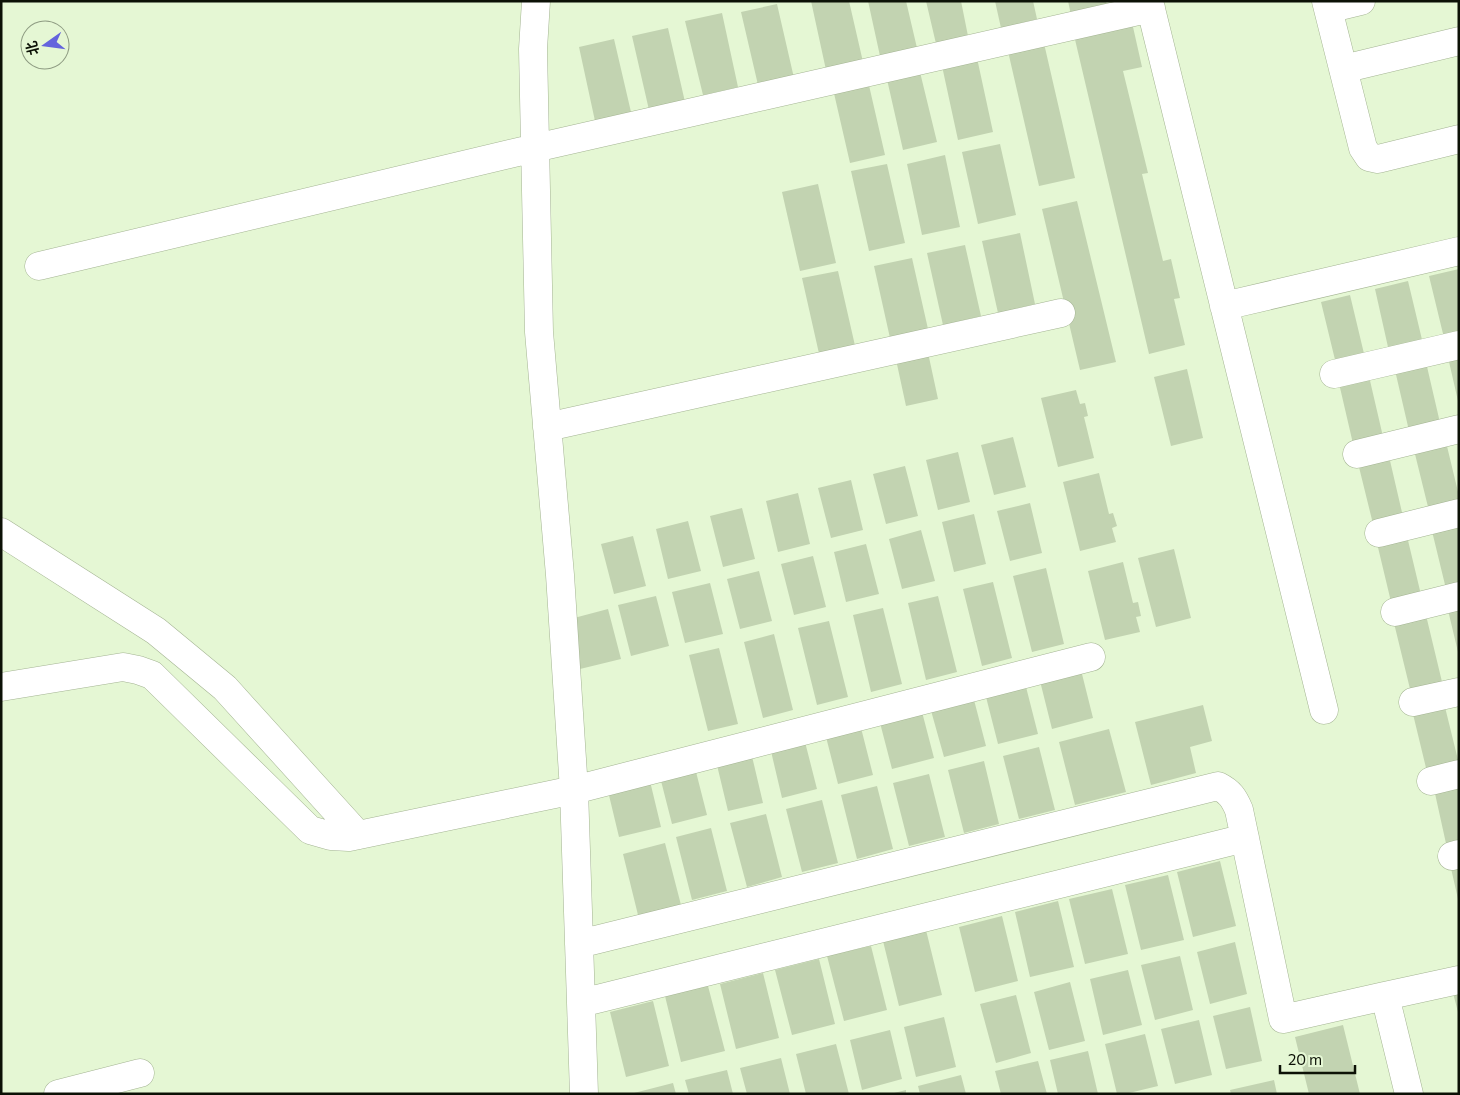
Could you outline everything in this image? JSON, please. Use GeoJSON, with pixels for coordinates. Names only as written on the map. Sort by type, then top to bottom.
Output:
{"type":"FeatureCollection","features":[{"type":"Feature","properties":{"kind":"street"},"geometry":{"type":"LineString","coordinates":[[536,1],[533,48],[539,332],[560,575],[574,790],[584,1094]]}},
{"type":"Feature","properties":{"kind":"street"},"geometry":{"type":"LineString","coordinates":[[1361,1],[1327,5],[1363,148],[1369,157],[1378,159],[1459,139]]}},
{"type":"Feature","properties":{"kind":"street"},"geometry":{"type":"LineString","coordinates":[[39,266],[1150,5],[1324,710]]}},
{"type":"Feature","properties":{"kind":"street"},"geometry":{"type":"LineString","coordinates":[[1343,69],[1459,41]]}},
{"type":"Feature","properties":{"kind":"street"},"geometry":{"type":"LineString","coordinates":[[1224,306],[1459,251]]}},
{"type":"Feature","properties":{"kind":"street"},"geometry":{"type":"LineString","coordinates":[[547,427],[1061,313]]}},
{"type":"Feature","properties":{"kind":"street"},"geometry":{"type":"LineString","coordinates":[[1334,374],[1459,345]]}},
{"type":"Feature","properties":{"kind":"street"},"geometry":{"type":"LineString","coordinates":[[1357,454],[1459,430]]}},
{"type":"Feature","properties":{"kind":"street"},"geometry":{"type":"LineString","coordinates":[[1379,533],[1459,513]]}},
{"type":"Feature","properties":{"kind":"street"},"geometry":{"type":"LineString","coordinates":[[1,532],[156,631],[225,688],[358,835]]}},
{"type":"Feature","properties":{"kind":"street"},"geometry":{"type":"LineString","coordinates":[[1395,612],[1459,596]]}},
{"type":"Feature","properties":{"kind":"street"},"geometry":{"type":"LineString","coordinates":[[138,670],[156,631]]}},
{"type":"Feature","properties":{"kind":"street"},"geometry":{"type":"LineString","coordinates":[[1,687],[123,667],[152,675],[310,830],[331,836],[349,837],[574,790],[1091,657]]}},
{"type":"Feature","properties":{"kind":"street"},"geometry":{"type":"LineString","coordinates":[[1413,702],[1459,692]]}},
{"type":"Feature","properties":{"kind":"street"},"geometry":{"type":"LineString","coordinates":[[1431,781],[1459,774]]}},
{"type":"Feature","properties":{"kind":"street"},"geometry":{"type":"LineString","coordinates":[[579,944],[1218,786],[1226,790],[1234,799],[1239,810],[1283,1019],[1459,980]]}},
{"type":"Feature","properties":{"kind":"street"},"geometry":{"type":"LineString","coordinates":[[581,1003],[1245,838]]}},
{"type":"Feature","properties":{"kind":"street"},"geometry":{"type":"LineString","coordinates":[[1385,996],[1409,1094]]}},
{"type":"Feature","properties":{"kind":"street"},"geometry":{"type":"LineString","coordinates":[[58,1094],[140,1073]]}},
{"type":"Feature","properties":{"kind":"building"},"geometry":{"type":"Polygon","coordinates":[[[811,1],[849,1],[863,62],[826,70],[811,1]]]}},
{"type":"Feature","properties":{"kind":"building"},"geometry":{"type":"Polygon","coordinates":[[[868,1],[906,1],[917,48],[880,56],[868,1]]]}},
{"type":"Feature","properties":{"kind":"building"},"geometry":{"type":"Polygon","coordinates":[[[926,1],[961,1],[969,41],[937,48],[926,1]]]}},
{"type":"Feature","properties":{"kind":"building"},"geometry":{"type":"Polygon","coordinates":[[[995,1],[1033,1],[1037,19],[1001,28],[995,1]]]}},
{"type":"Feature","properties":{"kind":"building"},"geometry":{"type":"Polygon","coordinates":[[[1068,1],[1106,1],[1107,6],[1071,15],[1068,1]]]}},
{"type":"Feature","properties":{"kind":"building"},"geometry":{"type":"Polygon","coordinates":[[[777,4],[794,78],[758,85],[741,12],[777,4]]]}},
{"type":"Feature","properties":{"kind":"building"},"geometry":{"type":"Polygon","coordinates":[[[722,13],[738,87],[703,95],[685,21],[722,13]]]}},
{"type":"Feature","properties":{"kind":"building"},"geometry":{"type":"Polygon","coordinates":[[[1131,18],[1142,67],[1123,71],[1148,173],[1142,174],[1163,261],[1171,259],[1180,298],[1174,299],[1185,345],[1149,354],[1073,31],[1131,18]]]}},
{"type":"Feature","properties":{"kind":"building"},"geometry":{"type":"Polygon","coordinates":[[[668,28],[685,102],[649,110],[632,36],[668,28]]]}},
{"type":"Feature","properties":{"kind":"building"},"geometry":{"type":"Polygon","coordinates":[[[614,39],[631,112],[595,121],[579,47],[614,39]]]}},
{"type":"Feature","properties":{"kind":"building"},"geometry":{"type":"Polygon","coordinates":[[[1043,39],[1075,178],[1039,186],[1007,47],[1043,39]]]}},
{"type":"Feature","properties":{"kind":"building"},"geometry":{"type":"Polygon","coordinates":[[[977,58],[993,132],[958,140],[942,66],[977,58]]]}},
{"type":"Feature","properties":{"kind":"building"},"geometry":{"type":"Polygon","coordinates":[[[919,68],[937,142],[903,150],[886,75],[919,68]]]}},
{"type":"Feature","properties":{"kind":"building"},"geometry":{"type":"Polygon","coordinates":[[[868,81],[885,155],[850,163],[833,89],[868,81]]]}},
{"type":"Feature","properties":{"kind":"building"},"geometry":{"type":"Polygon","coordinates":[[[1000,144],[1016,215],[978,224],[962,152],[1000,144]]]}},
{"type":"Feature","properties":{"kind":"building"},"geometry":{"type":"Polygon","coordinates":[[[945,155],[960,227],[922,235],[907,164],[945,155]]]}},
{"type":"Feature","properties":{"kind":"building"},"geometry":{"type":"Polygon","coordinates":[[[887,164],[905,243],[869,251],[851,171],[887,164]]]}},
{"type":"Feature","properties":{"kind":"building"},"geometry":{"type":"Polygon","coordinates":[[[818,184],[836,263],[800,271],[782,192],[818,184]]]}},
{"type":"Feature","properties":{"kind":"building"},"geometry":{"type":"Polygon","coordinates":[[[1077,201],[1116,362],[1080,370],[1042,209],[1077,201]]]}},
{"type":"Feature","properties":{"kind":"building"},"geometry":{"type":"Polygon","coordinates":[[[1020,233],[1035,304],[998,313],[982,241],[1020,233]]]}},
{"type":"Feature","properties":{"kind":"building"},"geometry":{"type":"Polygon","coordinates":[[[965,245],[981,316],[943,325],[927,253],[965,245]]]}},
{"type":"Feature","properties":{"kind":"building"},"geometry":{"type":"Polygon","coordinates":[[[912,258],[928,329],[890,338],[874,266],[912,258]]]}},
{"type":"Feature","properties":{"kind":"building"},"geometry":{"type":"Polygon","coordinates":[[[1459,269],[1459,339],[1445,342],[1429,276],[1459,269]]]}},
{"type":"Feature","properties":{"kind":"building"},"geometry":{"type":"Polygon","coordinates":[[[838,271],[856,350],[820,358],[802,278],[838,271]]]}},
{"type":"Feature","properties":{"kind":"building"},"geometry":{"type":"Polygon","coordinates":[[[1408,281],[1424,348],[1390,356],[1375,289],[1408,281]]]}},
{"type":"Feature","properties":{"kind":"building"},"geometry":{"type":"Polygon","coordinates":[[[1350,295],[1366,362],[1337,368],[1321,302],[1350,295]]]}},
{"type":"Feature","properties":{"kind":"building"},"geometry":{"type":"Polygon","coordinates":[[[927,348],[938,399],[906,406],[895,355],[927,348]]]}},
{"type":"Feature","properties":{"kind":"building"},"geometry":{"type":"Polygon","coordinates":[[[1459,350],[1459,401],[1458,401],[1447,353],[1459,350]]]}},
{"type":"Feature","properties":{"kind":"building"},"geometry":{"type":"Polygon","coordinates":[[[1425,358],[1441,427],[1410,435],[1394,366],[1425,358]]]}},
{"type":"Feature","properties":{"kind":"building"},"geometry":{"type":"Polygon","coordinates":[[[1187,369],[1203,438],[1171,446],[1154,377],[1187,369]]]}},
{"type":"Feature","properties":{"kind":"building"},"geometry":{"type":"Polygon","coordinates":[[[1368,372],[1384,441],[1354,448],[1338,379],[1368,372]]]}},
{"type":"Feature","properties":{"kind":"building"},"geometry":{"type":"Polygon","coordinates":[[[1076,390],[1080,404],[1085,403],[1088,416],[1084,417],[1094,458],[1058,467],[1041,398],[1076,390]]]}},
{"type":"Feature","properties":{"kind":"building"},"geometry":{"type":"Polygon","coordinates":[[[1013,437],[1026,487],[994,495],[981,445],[1013,437]]]}},
{"type":"Feature","properties":{"kind":"building"},"geometry":{"type":"Polygon","coordinates":[[[1445,438],[1459,496],[1459,508],[1430,515],[1413,446],[1445,438]]]}},
{"type":"Feature","properties":{"kind":"building"},"geometry":{"type":"Polygon","coordinates":[[[958,452],[970,502],[938,510],[926,460],[958,452]]]}},
{"type":"Feature","properties":{"kind":"building"},"geometry":{"type":"Polygon","coordinates":[[[1388,452],[1404,521],[1374,528],[1357,459],[1388,452]]]}},
{"type":"Feature","properties":{"kind":"building"},"geometry":{"type":"Polygon","coordinates":[[[905,466],[918,516],[886,524],[873,474],[905,466]]]}},
{"type":"Feature","properties":{"kind":"building"},"geometry":{"type":"Polygon","coordinates":[[[1099,473],[1109,514],[1113,513],[1117,526],[1112,528],[1116,542],[1080,551],[1063,482],[1099,473]]]}},
{"type":"Feature","properties":{"kind":"building"},"geometry":{"type":"Polygon","coordinates":[[[851,480],[863,530],[831,538],[818,488],[851,480]]]}},
{"type":"Feature","properties":{"kind":"building"},"geometry":{"type":"Polygon","coordinates":[[[798,493],[810,544],[778,552],[766,501],[798,493]]]}},
{"type":"Feature","properties":{"kind":"building"},"geometry":{"type":"Polygon","coordinates":[[[1030,503],[1042,553],[1010,561],[997,511],[1030,503]]]}},
{"type":"Feature","properties":{"kind":"building"},"geometry":{"type":"Polygon","coordinates":[[[742,508],[755,559],[723,567],[710,516],[742,508]]]}},
{"type":"Feature","properties":{"kind":"building"},"geometry":{"type":"Polygon","coordinates":[[[974,514],[986,564],[954,572],[942,522],[974,514]]]}},
{"type":"Feature","properties":{"kind":"building"},"geometry":{"type":"Polygon","coordinates":[[[1459,520],[1459,590],[1447,593],[1431,527],[1459,520]]]}},
{"type":"Feature","properties":{"kind":"building"},"geometry":{"type":"Polygon","coordinates":[[[688,521],[701,571],[668,579],[656,529],[688,521]]]}},
{"type":"Feature","properties":{"kind":"building"},"geometry":{"type":"Polygon","coordinates":[[[921,530],[935,581],[902,589],[889,539],[921,530]]]}},
{"type":"Feature","properties":{"kind":"building"},"geometry":{"type":"Polygon","coordinates":[[[1406,532],[1422,599],[1392,606],[1376,539],[1406,532]]]}},
{"type":"Feature","properties":{"kind":"building"},"geometry":{"type":"Polygon","coordinates":[[[633,536],[646,586],[614,594],[601,544],[633,536]]]}},
{"type":"Feature","properties":{"kind":"building"},"geometry":{"type":"Polygon","coordinates":[[[866,544],[879,594],[846,602],[834,552],[866,544]]]}},
{"type":"Feature","properties":{"kind":"building"},"geometry":{"type":"Polygon","coordinates":[[[1174,549],[1191,618],[1156,627],[1138,558],[1174,549]]]}},
{"type":"Feature","properties":{"kind":"building"},"geometry":{"type":"Polygon","coordinates":[[[813,556],[826,607],[794,615],[781,564],[813,556]]]}},
{"type":"Feature","properties":{"kind":"building"},"geometry":{"type":"Polygon","coordinates":[[[1123,562],[1133,603],[1138,602],[1141,616],[1136,617],[1140,632],[1105,640],[1088,571],[1123,562]]]}},
{"type":"Feature","properties":{"kind":"building"},"geometry":{"type":"Polygon","coordinates":[[[1046,568],[1064,644],[1032,652],[1013,576],[1046,568]]]}},
{"type":"Feature","properties":{"kind":"building"},"geometry":{"type":"Polygon","coordinates":[[[759,571],[772,621],[740,629],[727,579],[759,571]]]}},
{"type":"Feature","properties":{"kind":"building"},"geometry":{"type":"Polygon","coordinates":[[[993,582],[1012,658],[982,666],[963,589],[993,582]]]}},
{"type":"Feature","properties":{"kind":"building"},"geometry":{"type":"Polygon","coordinates":[[[710,583],[723,634],[685,643],[672,592],[710,583]]]}},
{"type":"Feature","properties":{"kind":"building"},"geometry":{"type":"Polygon","coordinates":[[[656,596],[669,646],[631,656],[618,605],[656,596]]]}},
{"type":"Feature","properties":{"kind":"building"},"geometry":{"type":"Polygon","coordinates":[[[938,596],[957,672],[926,680],[908,603],[938,596]]]}},
{"type":"Feature","properties":{"kind":"building"},"geometry":{"type":"Polygon","coordinates":[[[1459,603],[1459,652],[1458,652],[1447,606],[1459,603]]]}},
{"type":"Feature","properties":{"kind":"building"},"geometry":{"type":"Polygon","coordinates":[[[883,608],[902,684],[871,692],[853,615],[883,608]]]}},
{"type":"Feature","properties":{"kind":"building"},"geometry":{"type":"Polygon","coordinates":[[[608,609],[621,659],[580,669],[574,618],[608,609]]]}},
{"type":"Feature","properties":{"kind":"building"},"geometry":{"type":"Polygon","coordinates":[[[1425,611],[1443,686],[1411,693],[1393,619],[1425,611]]]}},
{"type":"Feature","properties":{"kind":"building"},"geometry":{"type":"Polygon","coordinates":[[[829,621],[848,697],[817,705],[798,628],[829,621]]]}},
{"type":"Feature","properties":{"kind":"building"},"geometry":{"type":"Polygon","coordinates":[[[774,634],[793,710],[763,718],[744,642],[774,634]]]}},
{"type":"Feature","properties":{"kind":"building"},"geometry":{"type":"Polygon","coordinates":[[[719,648],[738,724],[708,731],[689,655],[719,648]]]}},
{"type":"Feature","properties":{"kind":"building"},"geometry":{"type":"Polygon","coordinates":[[[1080,666],[1093,718],[1052,729],[1039,677],[1080,666]]]}},
{"type":"Feature","properties":{"kind":"building"},"geometry":{"type":"Polygon","coordinates":[[[1025,683],[1038,734],[998,744],[985,693],[1025,683]]]}},
{"type":"Feature","properties":{"kind":"building"},"geometry":{"type":"Polygon","coordinates":[[[973,696],[986,746],[944,757],[930,707],[973,696]]]}},
{"type":"Feature","properties":{"kind":"building"},"geometry":{"type":"Polygon","coordinates":[[[1444,703],[1459,764],[1427,772],[1412,710],[1444,703]]]}},
{"type":"Feature","properties":{"kind":"building"},"geometry":{"type":"Polygon","coordinates":[[[1203,705],[1212,741],[1190,747],[1196,773],[1151,785],[1135,722],[1203,705]]]}},
{"type":"Feature","properties":{"kind":"building"},"geometry":{"type":"Polygon","coordinates":[[[921,708],[934,758],[892,769],[879,719],[921,708]]]}},
{"type":"Feature","properties":{"kind":"building"},"geometry":{"type":"Polygon","coordinates":[[[860,724],[873,775],[838,784],[825,733],[860,724]]]}},
{"type":"Feature","properties":{"kind":"building"},"geometry":{"type":"Polygon","coordinates":[[[1109,729],[1126,792],[1075,805],[1059,742],[1109,729]]]}},
{"type":"Feature","properties":{"kind":"building"},"geometry":{"type":"Polygon","coordinates":[[[804,738],[817,789],[782,798],[770,747],[804,738]]]}},
{"type":"Feature","properties":{"kind":"building"},"geometry":{"type":"Polygon","coordinates":[[[1039,747],[1055,810],[1019,819],[1003,756],[1039,747]]]}},
{"type":"Feature","properties":{"kind":"building"},"geometry":{"type":"Polygon","coordinates":[[[751,752],[763,803],[728,811],[716,761],[751,752]]]}},
{"type":"Feature","properties":{"kind":"building"},"geometry":{"type":"Polygon","coordinates":[[[984,761],[999,824],[964,833],[948,770],[984,761]]]}},
{"type":"Feature","properties":{"kind":"building"},"geometry":{"type":"Polygon","coordinates":[[[694,764],[707,815],[672,824],[659,773],[694,764]]]}},
{"type":"Feature","properties":{"kind":"building"},"geometry":{"type":"Polygon","coordinates":[[[929,774],[945,837],[909,846],[893,783],[929,774]]]}},
{"type":"Feature","properties":{"kind":"building"},"geometry":{"type":"Polygon","coordinates":[[[649,777],[661,827],[619,837],[607,787],[649,777]]]}},
{"type":"Feature","properties":{"kind":"building"},"geometry":{"type":"Polygon","coordinates":[[[1459,784],[1459,846],[1447,848],[1434,789],[1459,784]]]}},
{"type":"Feature","properties":{"kind":"building"},"geometry":{"type":"Polygon","coordinates":[[[877,786],[893,849],[857,859],[841,795],[877,786]]]}},
{"type":"Feature","properties":{"kind":"building"},"geometry":{"type":"Polygon","coordinates":[[[822,800],[838,863],[802,872],[786,809],[822,800]]]}},
{"type":"Feature","properties":{"kind":"building"},"geometry":{"type":"Polygon","coordinates":[[[766,814],[782,877],[747,887],[730,823],[766,814]]]}},
{"type":"Feature","properties":{"kind":"building"},"geometry":{"type":"Polygon","coordinates":[[[711,828],[727,891],[692,900],[676,837],[711,828]]]}},
{"type":"Feature","properties":{"kind":"building"},"geometry":{"type":"Polygon","coordinates":[[[665,843],[681,905],[638,915],[623,854],[665,843]]]}},
{"type":"Feature","properties":{"kind":"building"},"geometry":{"type":"Polygon","coordinates":[[[1220,861],[1236,926],[1193,937],[1177,872],[1220,861]]]}},
{"type":"Feature","properties":{"kind":"building"},"geometry":{"type":"Polygon","coordinates":[[[1459,862],[1459,899],[1458,899],[1450,864],[1459,862]]]}},
{"type":"Feature","properties":{"kind":"building"},"geometry":{"type":"Polygon","coordinates":[[[1168,875],[1184,940],[1141,950],[1125,885],[1168,875]]]}},
{"type":"Feature","properties":{"kind":"building"},"geometry":{"type":"Polygon","coordinates":[[[1112,889],[1128,954],[1085,964],[1069,899],[1112,889]]]}},
{"type":"Feature","properties":{"kind":"building"},"geometry":{"type":"Polygon","coordinates":[[[1058,901],[1074,967],[1030,977],[1015,912],[1058,901]]]}},
{"type":"Feature","properties":{"kind":"building"},"geometry":{"type":"Polygon","coordinates":[[[1002,916],[1018,981],[975,992],[959,927],[1002,916]]]}},
{"type":"Feature","properties":{"kind":"building"},"geometry":{"type":"Polygon","coordinates":[[[926,930],[942,995],[899,1006],[883,941],[926,930]]]}},
{"type":"Feature","properties":{"kind":"building"},"geometry":{"type":"Polygon","coordinates":[[[1235,942],[1247,994],[1210,1004],[1197,952],[1235,942]]]}},
{"type":"Feature","properties":{"kind":"building"},"geometry":{"type":"Polygon","coordinates":[[[871,946],[887,1010],[844,1021],[827,956],[871,946]]]}},
{"type":"Feature","properties":{"kind":"building"},"geometry":{"type":"Polygon","coordinates":[[[1180,956],[1193,1010],[1155,1020],[1141,965],[1180,956]]]}},
{"type":"Feature","properties":{"kind":"building"},"geometry":{"type":"Polygon","coordinates":[[[819,959],[835,1024],[792,1035],[775,970],[819,959]]]}},
{"type":"Feature","properties":{"kind":"building"},"geometry":{"type":"Polygon","coordinates":[[[1128,970],[1142,1025],[1103,1035],[1090,979],[1128,970]]]}},
{"type":"Feature","properties":{"kind":"building"},"geometry":{"type":"Polygon","coordinates":[[[763,973],[779,1038],[736,1049],[720,984],[763,973]]]}},
{"type":"Feature","properties":{"kind":"building"},"geometry":{"type":"Polygon","coordinates":[[[1070,982],[1085,1041],[1049,1050],[1034,992],[1070,982]]]}},
{"type":"Feature","properties":{"kind":"building"},"geometry":{"type":"Polygon","coordinates":[[[708,986],[725,1051],[681,1062],[665,996],[708,986]]]}},
{"type":"Feature","properties":{"kind":"building"},"geometry":{"type":"Polygon","coordinates":[[[1459,992],[1459,1012],[1458,1012],[1453,993],[1459,992]]]}},
{"type":"Feature","properties":{"kind":"building"},"geometry":{"type":"Polygon","coordinates":[[[1016,995],[1031,1053],[996,1063],[980,1004],[1016,995]]]}},
{"type":"Feature","properties":{"kind":"building"},"geometry":{"type":"Polygon","coordinates":[[[653,1001],[669,1066],[626,1077],[610,1012],[653,1001]]]}},
{"type":"Feature","properties":{"kind":"building"},"geometry":{"type":"Polygon","coordinates":[[[1250,1007],[1262,1061],[1226,1069],[1213,1016],[1250,1007]]]}},
{"type":"Feature","properties":{"kind":"building"},"geometry":{"type":"Polygon","coordinates":[[[944,1017],[956,1067],[916,1077],[904,1027],[944,1017]]]}},
{"type":"Feature","properties":{"kind":"building"},"geometry":{"type":"Polygon","coordinates":[[[1199,1020],[1212,1075],[1175,1084],[1161,1029],[1199,1020]]]}},
{"type":"Feature","properties":{"kind":"building"},"geometry":{"type":"Polygon","coordinates":[[[1343,1025],[1360,1094],[1309,1094],[1295,1037],[1343,1025]]]}},
{"type":"Feature","properties":{"kind":"building"},"geometry":{"type":"Polygon","coordinates":[[[890,1030],[902,1079],[862,1090],[850,1040],[890,1030]]]}},
{"type":"Feature","properties":{"kind":"building"},"geometry":{"type":"Polygon","coordinates":[[[1145,1034],[1158,1086],[1125,1094],[1117,1094],[1105,1044],[1145,1034]]]}},
{"type":"Feature","properties":{"kind":"building"},"geometry":{"type":"Polygon","coordinates":[[[836,1044],[849,1094],[806,1094],[796,1054],[836,1044]]]}},
{"type":"Feature","properties":{"kind":"building"},"geometry":{"type":"Polygon","coordinates":[[[1088,1051],[1098,1094],[1058,1094],[1050,1060],[1088,1051]]]}},
{"type":"Feature","properties":{"kind":"building"},"geometry":{"type":"Polygon","coordinates":[[[781,1058],[790,1094],[747,1094],[740,1068],[781,1058]]]}},
{"type":"Feature","properties":{"kind":"building"},"geometry":{"type":"Polygon","coordinates":[[[1038,1061],[1047,1094],[1001,1094],[995,1071],[1038,1061]]]}},
{"type":"Feature","properties":{"kind":"building"},"geometry":{"type":"Polygon","coordinates":[[[727,1070],[733,1094],[689,1094],[685,1080],[727,1070]]]}},
{"type":"Feature","properties":{"kind":"building"},"geometry":{"type":"Polygon","coordinates":[[[961,1075],[966,1094],[920,1094],[918,1086],[961,1075]]]}},
{"type":"Feature","properties":{"kind":"building"},"geometry":{"type":"Polygon","coordinates":[[[1274,1080],[1277,1094],[1231,1094],[1230,1090],[1274,1080]]]}},
{"type":"Feature","properties":{"kind":"building"},"geometry":{"type":"Polygon","coordinates":[[[673,1083],[676,1094],[634,1094],[634,1093],[673,1083]]]}},
{"type":"Feature","properties":{"kind":"building"},"geometry":{"type":"Polygon","coordinates":[[[906,1090],[906,1094],[894,1094],[894,1093],[906,1090]]]}}]}
